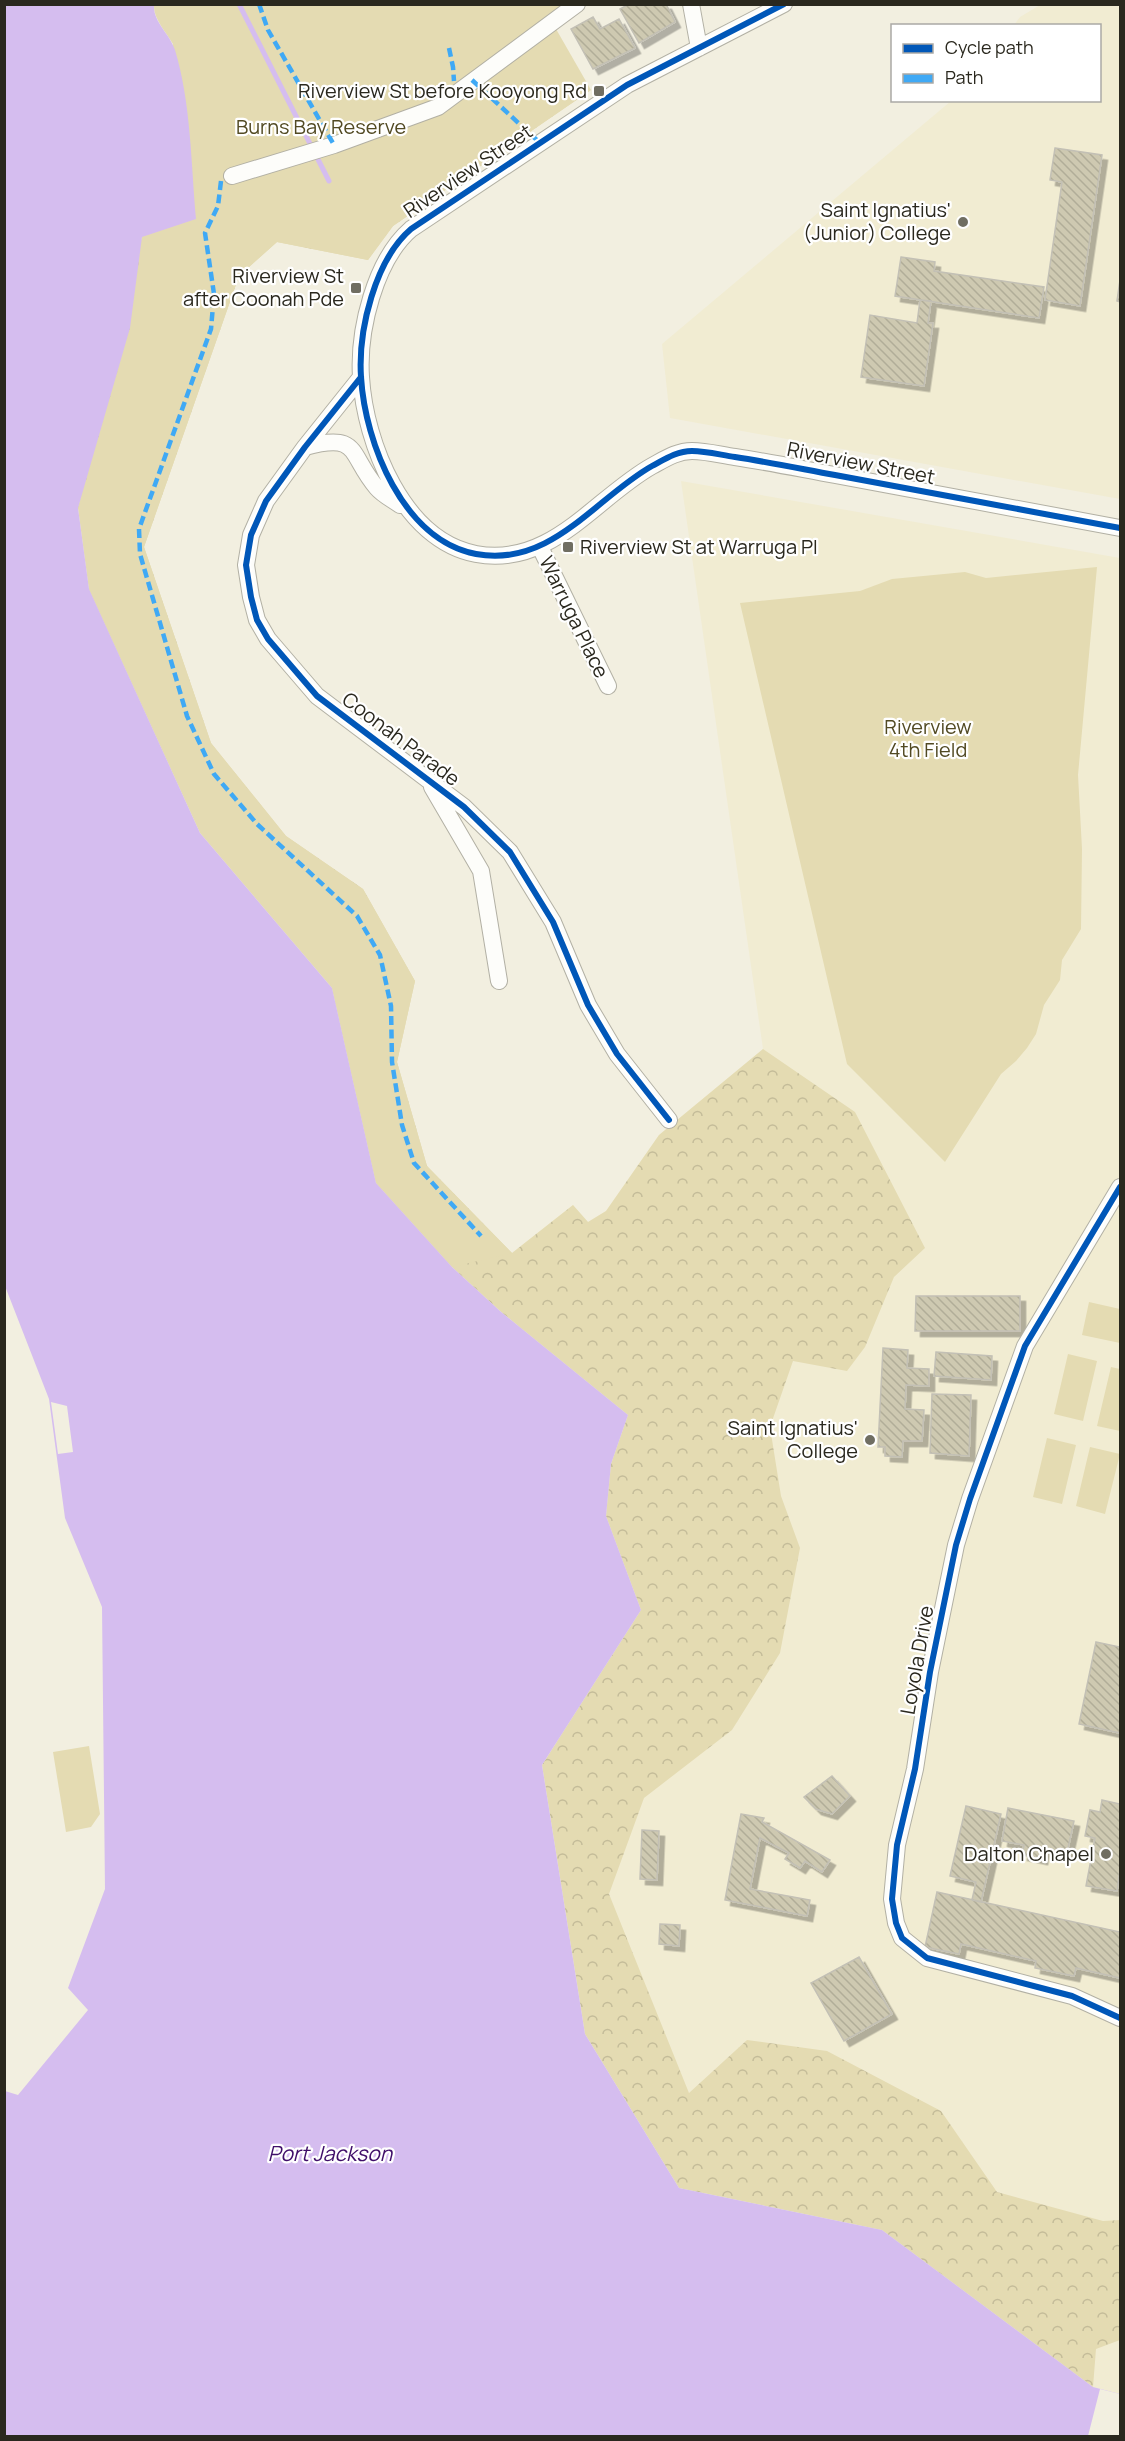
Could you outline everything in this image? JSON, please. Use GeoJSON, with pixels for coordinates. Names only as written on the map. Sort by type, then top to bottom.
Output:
{"type":"FeatureCollection","features":[{"type":"Feature","properties":{"kind":"street"},"geometry":{"type":"LineString","coordinates":[[232,176],[334,145],[438,107],[577,4]]}},
{"type":"Feature","properties":{"kind":"street"},"geometry":{"type":"LineString","coordinates":[[691,4],[699,48]]}},
{"type":"Feature","properties":{"kind":"street","name":"Riverview Street"},"geometry":{"type":"LineString","coordinates":[[411,512],[393,486],[375,445],[361,377],[367,319],[377,276],[398,240],[411,229],[627,85],[784,4]]}},
{"type":"Feature","properties":{"kind":"street","name":"Coonah Parade"},"geometry":{"type":"LineString","coordinates":[[361,377],[305,447],[266,501],[251,536],[246,565],[250,597],[258,621],[268,639],[317,696],[464,807],[510,852],[553,922],[588,1005],[617,1054],[669,1120]]}},
{"type":"Feature","properties":{"kind":"street","name":"Riverview Street"},"geometry":{"type":"LineString","coordinates":[[305,447],[337,441],[347,445],[354,451],[378,489],[411,512],[442,540],[474,554],[505,556],[540,548],[573,526],[641,472],[676,454],[692,451],[771,463],[1120,528]]}},
{"type":"Feature","properties":{"kind":"street","name":"Warruga Place"},"geometry":{"type":"LineString","coordinates":[[540,548],[608,687]]}},
{"type":"Feature","properties":{"kind":"street","name":"Coonah Parade"},"geometry":{"type":"LineString","coordinates":[[428,781],[481,871],[499,981]]}},
{"type":"Feature","properties":{"kind":"street","name":"Loyola Drive"},"geometry":{"type":"LineString","coordinates":[[1120,1187],[1115,1210],[1025,1346],[970,1499],[956,1545],[930,1672],[915,1770],[897,1845],[892,1899],[896,1923],[902,1938],[927,1958],[1072,1996],[1120,2018]]}},
{"type":"Feature","properties":{"kind":"shaded area","name":"Saint Ignatius' (Junior) College"},"geometry":{"type":"Polygon","coordinates":[[[1040,5],[1120,5],[1120,499],[670,418],[662,344],[950,102],[1101,102],[1101,24],[1015,24],[1020,17],[1040,5]]]}},
{"type":"Feature","properties":{"kind":"shaded area","name":"Saint Ignatius' College"},"geometry":{"type":"Polygon","coordinates":[[[681,481],[1120,558],[1120,2394],[1093,2387],[585,2034],[512,1253],[573,1205],[588,1222],[606,1211],[659,1135],[763,1049],[681,481]]]}},
{"type":"Feature","properties":{"kind":"green space","name":"Burns Bay Reserve"},"geometry":{"type":"Polygon","coordinates":[[[154,5],[562,5],[548,15],[591,90],[393,226],[368,260],[277,242],[239,276],[144,547],[211,743],[286,836],[363,889],[415,981],[397,1062],[427,1166],[512,1253],[452,1267],[376,1183],[332,988],[200,833],[89,590],[78,508],[130,328],[173,44],[158,20],[154,5]]]}},
{"type":"Feature","properties":{"kind":"green space"},"geometry":{"type":"Polygon","coordinates":[[[591,90],[393,226],[368,260],[277,242],[239,276],[144,547],[211,743],[286,836],[363,889],[415,981],[397,1062],[427,1166],[512,1253],[573,1205],[588,1222],[606,1211],[659,1135],[763,1049],[855,1112],[925,1248],[894,1277],[865,1347],[847,1371],[793,1361],[770,1427],[781,1496],[800,1548],[780,1653],[732,1730],[644,1798],[609,1894],[689,2093],[747,2040],[827,2051],[941,2111],[997,2192],[1103,2221],[1120,2220],[1120,2340],[1096,2349],[1093,2387],[882,2230],[679,2188],[585,2034],[542,1765],[641,1610],[606,1516],[611,1464],[628,1415],[500,1311],[452,1267],[376,1183],[332,988],[78,508],[142,237],[591,90]]]}},
{"type":"Feature","properties":{"kind":"green space","name":"Riverview 4th Field"},"geometry":{"type":"Polygon","coordinates":[[[1097,567],[1078,775],[1082,849],[1081,929],[1062,960],[1060,980],[1044,1005],[1036,1034],[1016,1061],[1001,1074],[945,1162],[847,1064],[740,603],[860,591],[892,579],[965,572],[986,578],[1097,567]]]}},
{"type":"Feature","properties":{"kind":"green space"},"geometry":{"type":"Polygon","coordinates":[[[1089,1302],[1120,1309],[1120,1343],[1082,1335],[1089,1302]]]}},
{"type":"Feature","properties":{"kind":"green space"},"geometry":{"type":"Polygon","coordinates":[[[1068,1354],[1097,1361],[1083,1421],[1054,1414],[1068,1354]]]}},
{"type":"Feature","properties":{"kind":"green space"},"geometry":{"type":"Polygon","coordinates":[[[1111,1367],[1120,1369],[1120,1431],[1097,1426],[1111,1367]]]}},
{"type":"Feature","properties":{"kind":"green space"},"geometry":{"type":"Polygon","coordinates":[[[1047,1438],[1076,1445],[1062,1504],[1033,1497],[1047,1438]]]}},
{"type":"Feature","properties":{"kind":"green space"},"geometry":{"type":"Polygon","coordinates":[[[1090,1447],[1120,1454],[1105,1514],[1076,1506],[1090,1447]]]}},
{"type":"Feature","properties":{"kind":"green space"},"geometry":{"type":"Polygon","coordinates":[[[89,1746],[100,1814],[91,1827],[66,1832],[53,1752],[89,1746]]]}},
{"type":"Feature","properties":{"kind":"water","name":"Port Jackson"},"geometry":{"type":"Polygon","coordinates":[[[5,5],[154,5],[156,17],[175,50],[184,91],[190,133],[196,219],[142,237],[130,328],[78,508],[89,589],[200,833],[332,988],[376,1183],[452,1267],[500,1311],[628,1415],[611,1464],[606,1516],[641,1610],[542,1765],[585,2034],[679,2188],[882,2230],[1093,2387],[1120,2394],[1120,2436],[5,2436],[5,2091],[18,2095],[88,2010],[68,1988],[105,1889],[102,1607],[65,1518],[49,1399],[5,1286],[5,5]]]}},
{"type":"Feature","properties":{"kind":"pier"},"geometry":{"type":"Polygon","coordinates":[[[51,1402],[67,1406],[73,1452],[58,1454],[51,1402]]]}},
{"type":"Feature","properties":{"kind":"pier"},"geometry":{"type":"Polygon","coordinates":[[[1100,2389],[1120,2394],[1120,2436],[1088,2436],[1100,2389]]]}},
{"type":"Feature","properties":{"kind":"building"},"geometry":{"type":"Polygon","coordinates":[[[629,4],[666,4],[675,22],[639,43],[620,9],[629,4]]]}},
{"type":"Feature","properties":{"kind":"building"},"geometry":{"type":"Polygon","coordinates":[[[593,17],[600,29],[619,19],[635,48],[593,69],[571,29],[593,17]]]}},
{"type":"Feature","properties":{"kind":"building"},"geometry":{"type":"Polygon","coordinates":[[[1055,148],[1102,155],[1080,306],[1045,300],[1062,182],[1050,180],[1055,148]]]}},
{"type":"Feature","properties":{"kind":"building"},"geometry":{"type":"Polygon","coordinates":[[[901,257],[935,262],[934,271],[1044,287],[1039,318],[895,296],[901,257]]]}},
{"type":"Feature","properties":{"kind":"building"},"geometry":{"type":"Polygon","coordinates":[[[1120,280],[1120,302],[1117,301],[1120,280]]]}},
{"type":"Feature","properties":{"kind":"building"},"geometry":{"type":"Polygon","coordinates":[[[920,300],[931,301],[928,323],[933,323],[924,386],[861,377],[870,315],[917,323],[920,300]]]}},
{"type":"Feature","properties":{"kind":"building"},"geometry":{"type":"Polygon","coordinates":[[[916,1296],[1020,1296],[1020,1331],[915,1331],[916,1296]]]}},
{"type":"Feature","properties":{"kind":"building"},"geometry":{"type":"Polygon","coordinates":[[[883,1348],[908,1350],[907,1368],[929,1369],[929,1386],[906,1385],[905,1409],[924,1410],[922,1441],[903,1441],[902,1457],[885,1456],[885,1447],[878,1447],[883,1348]]]}},
{"type":"Feature","properties":{"kind":"building"},"geometry":{"type":"Polygon","coordinates":[[[936,1352],[992,1356],[991,1380],[934,1376],[936,1352]]]}},
{"type":"Feature","properties":{"kind":"building"},"geometry":{"type":"Polygon","coordinates":[[[932,1394],[971,1395],[969,1456],[930,1453],[932,1394]]]}},
{"type":"Feature","properties":{"kind":"building"},"geometry":{"type":"Polygon","coordinates":[[[1096,1642],[1120,1647],[1120,1733],[1079,1724],[1096,1642]]]}},
{"type":"Feature","properties":{"kind":"building"},"geometry":{"type":"Polygon","coordinates":[[[832,1776],[850,1796],[832,1814],[816,1809],[804,1797],[832,1776]]]}},
{"type":"Feature","properties":{"kind":"building","name":"Dalton Chapel"},"geometry":{"type":"Polygon","coordinates":[[[1102,1800],[1120,1804],[1120,1870],[1117,1891],[1086,1886],[1095,1838],[1085,1836],[1090,1810],[1100,1812],[1102,1800]]]}},
{"type":"Feature","properties":{"kind":"building"},"geometry":{"type":"Polygon","coordinates":[[[966,1806],[1001,1814],[981,1902],[972,1900],[976,1882],[950,1876],[966,1806]]]}},
{"type":"Feature","properties":{"kind":"building"},"geometry":{"type":"Polygon","coordinates":[[[1008,1808],[1074,1821],[1067,1853],[1044,1848],[1042,1859],[1022,1855],[1024,1845],[1002,1841],[1008,1808]]]}},
{"type":"Feature","properties":{"kind":"building"},"geometry":{"type":"Polygon","coordinates":[[[741,1814],[764,1818],[762,1822],[830,1860],[822,1872],[805,1861],[800,1868],[785,1859],[789,1853],[760,1838],[750,1889],[810,1900],[807,1916],[725,1900],[741,1814]]]}},
{"type":"Feature","properties":{"kind":"building"},"geometry":{"type":"Polygon","coordinates":[[[642,1830],[659,1831],[657,1880],[640,1879],[642,1830]]]}},
{"type":"Feature","properties":{"kind":"building"},"geometry":{"type":"Polygon","coordinates":[[[937,1892],[1120,1932],[1120,1978],[1076,1968],[1074,1976],[1035,1968],[1036,1961],[961,1944],[959,1954],[925,1947],[937,1892]]]}},
{"type":"Feature","properties":{"kind":"building"},"geometry":{"type":"Polygon","coordinates":[[[660,1924],[680,1925],[679,1946],[659,1944],[660,1924]]]}},
{"type":"Feature","properties":{"kind":"building"},"geometry":{"type":"Polygon","coordinates":[[[859,1957],[892,2014],[844,2041],[811,1983],[859,1957]]]}},
{"type":"Feature","properties":{"kind":"waterway"},"geometry":{"type":"LineString","coordinates":[[239,4],[329,181]]}},
{"type":"Feature","properties":{"kind":"marked path"},"geometry":{"type":"LineString","coordinates":[[259,4],[268,30],[334,145]]}},
{"type":"Feature","properties":{"kind":"marked path"},"geometry":{"type":"LineString","coordinates":[[449,48],[454,81]]}},
{"type":"Feature","properties":{"kind":"marked path"},"geometry":{"type":"LineString","coordinates":[[472,80],[539,142]]}},
{"type":"Feature","properties":{"kind":"marked path"},"geometry":{"type":"LineString","coordinates":[[221,181],[218,206],[205,233],[214,294],[211,329],[139,529],[140,554],[187,716],[214,774],[257,824],[357,916],[380,955],[391,1006],[392,1062],[402,1125],[414,1163],[481,1236]]}},
{"type":"Feature","properties":{"kind":"cycle path"},"geometry":{"type":"LineString","coordinates":[[784,4],[627,85],[411,229],[398,242],[371,297],[362,338],[361,358],[364,403],[370,431],[393,485],[409,509],[428,530],[450,545],[476,554],[503,556],[527,551],[550,541],[652,466],[666,458],[687,451],[708,452],[772,463],[1120,528]]}},
{"type":"Feature","properties":{"kind":"cycle path"},"geometry":{"type":"LineString","coordinates":[[361,377],[305,447],[266,501],[251,535],[246,565],[257,620],[268,639],[317,696],[464,807],[510,852],[553,922],[588,1005],[617,1054],[669,1120]]}},
{"type":"Feature","properties":{"kind":"cycle path"},"geometry":{"type":"LineString","coordinates":[[1120,1187],[1025,1346],[970,1499],[956,1545],[930,1672],[915,1769],[897,1845],[892,1899],[896,1923],[902,1938],[927,1958],[1072,1996],[1120,2018]]}},
{"type":"Feature","properties":{"kind":"place","name":"Riverview St before Kooyong Rd"},"geometry":{"type":"Point","coordinates":[599,91]}},
{"type":"Feature","properties":{"kind":"place","name":"Saint Ignatius' (Junior) College"},"geometry":{"type":"Point","coordinates":[963,222]}},
{"type":"Feature","properties":{"kind":"place","name":"Riverview St after Coonah Pde"},"geometry":{"type":"Point","coordinates":[356,288]}},
{"type":"Feature","properties":{"kind":"place","name":"Riverview St at Warruga Pl"},"geometry":{"type":"Point","coordinates":[568,547]}},
{"type":"Feature","properties":{"kind":"place","name":"Saint Ignatius' College"},"geometry":{"type":"Point","coordinates":[870,1440]}},
{"type":"Feature","properties":{"kind":"place","name":"Dalton Chapel"},"geometry":{"type":"Point","coordinates":[1106,1854]}}]}
